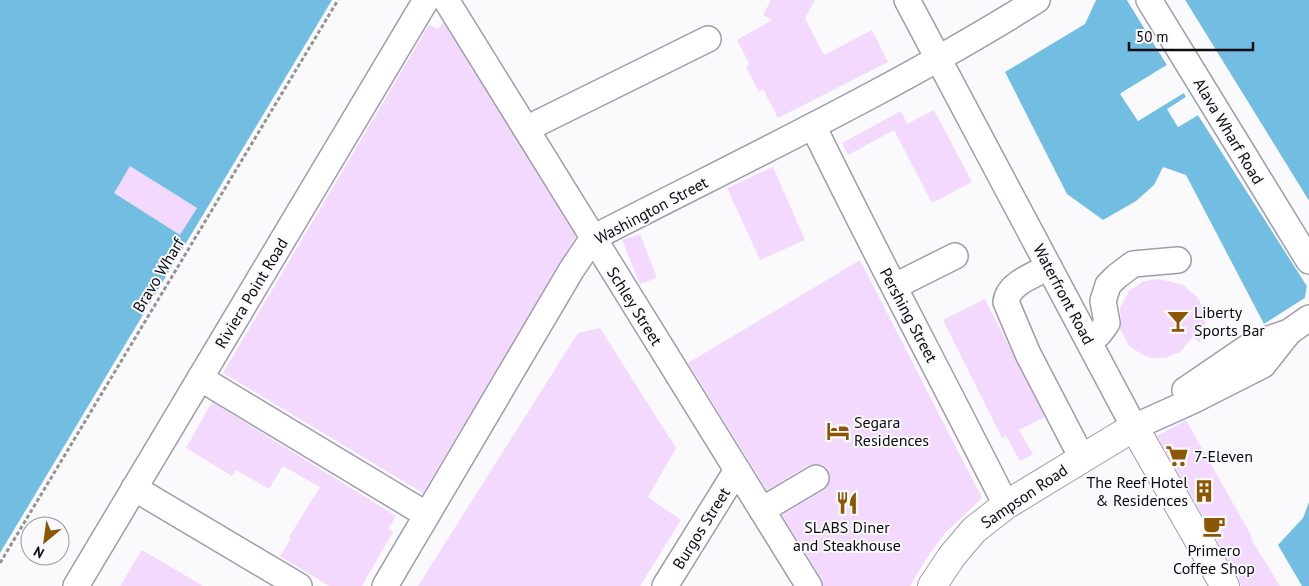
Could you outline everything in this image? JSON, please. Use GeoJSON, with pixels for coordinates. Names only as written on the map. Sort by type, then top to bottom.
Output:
{"type":"FeatureCollection","features":[{"type":"Feature","properties":{"kind":"main road","name":"Sampson Road"},"geometry":{"type":"LineString","coordinates":[[932,586],[952,556],[974,530],[1006,505],[1136,426]]}},
{"type":"Feature","properties":{"kind":"main road","name":"Waterfront Road"},"geometry":{"type":"LineString","coordinates":[[1136,426],[1225,586]]}},
{"type":"Feature","properties":{"kind":"street","name":"Schley Street"},"geometry":{"type":"LineString","coordinates":[[446,0],[809,586]]}},
{"type":"Feature","properties":{"kind":"street","name":"Waterfront Road"},"geometry":{"type":"LineString","coordinates":[[907,0],[1088,341],[1136,426]]}},
{"type":"Feature","properties":{"kind":"street","name":"Washington Street"},"geometry":{"type":"LineString","coordinates":[[385,586],[572,269],[593,238],[938,59],[1037,0]]}},
{"type":"Feature","properties":{"kind":"street","name":"Alava Wharf Road"},"geometry":{"type":"LineString","coordinates":[[1149,0],[1309,261]]}},
{"type":"Feature","properties":{"kind":"street","name":"Riviera Point Road"},"geometry":{"type":"LineString","coordinates":[[76,586],[200,378],[419,2]]}},
{"type":"Feature","properties":{"kind":"street"},"geometry":{"type":"LineString","coordinates":[[526,129],[708,39]]}},
{"type":"Feature","properties":{"kind":"street","name":"Pershing Street"},"geometry":{"type":"LineString","coordinates":[[812,126],[1006,505]]}},
{"type":"Feature","properties":{"kind":"street"},"geometry":{"type":"LineString","coordinates":[[895,286],[955,256]]}},
{"type":"Feature","properties":{"kind":"street"},"geometry":{"type":"LineString","coordinates":[[1088,341],[1099,334],[1107,323],[1103,301],[1108,285],[1116,277],[1133,264],[1178,260]]}},
{"type":"Feature","properties":{"kind":"street"},"geometry":{"type":"LineString","coordinates":[[1049,267],[1013,288],[1009,292],[1006,302],[1028,354],[1082,458]]}},
{"type":"Feature","properties":{"kind":"street"},"geometry":{"type":"LineString","coordinates":[[1136,426],[1192,402],[1262,365],[1299,325]]}},
{"type":"Feature","properties":{"kind":"street"},"geometry":{"type":"LineString","coordinates":[[200,378],[428,515]]}},
{"type":"Feature","properties":{"kind":"street","name":"Burgos Street"},"geometry":{"type":"LineString","coordinates":[[666,586],[737,470]]}},
{"type":"Feature","properties":{"kind":"street"},"geometry":{"type":"LineString","coordinates":[[762,510],[816,478]]}},
{"type":"Feature","properties":{"kind":"street"},"geometry":{"type":"LineString","coordinates":[[134,488],[299,586]]}},
{"type":"Feature","properties":{"kind":"path","name":"Bravo Wharf"},"geometry":{"type":"LineString","coordinates":[[0,563],[338,0]]}},
{"type":"Feature","properties":{"kind":"water"},"geometry":{"type":"Polygon","coordinates":[[[0,0],[332,0],[22,516],[20,516],[20,520],[0,553],[0,0]]]}},
{"type":"Feature","properties":{"kind":"water"},"geometry":{"type":"Polygon","coordinates":[[[1096,0],[1127,0],[1167,65],[1121,93],[1138,121],[1184,92],[1186,97],[1168,110],[1178,127],[1198,115],[1307,286],[1305,298],[1264,324],[1186,175],[1163,167],[1154,185],[1136,201],[1103,220],[1067,194],[1005,72],[1085,24],[1096,0]]]}},
{"type":"Feature","properties":{"kind":"water"},"geometry":{"type":"Polygon","coordinates":[[[1185,0],[1309,0],[1309,201],[1185,0]]]}},
{"type":"Feature","properties":{"kind":"water"},"geometry":{"type":"Polygon","coordinates":[[[1309,502],[1309,586],[1302,586],[1278,545],[1303,518],[1309,502]]]}},
{"type":"Feature","properties":{"kind":"pier"},"geometry":{"type":"Polygon","coordinates":[[[1127,0],[1130,0],[1170,65],[1124,94],[1138,118],[1183,90],[1186,91],[1188,99],[1171,110],[1179,124],[1197,113],[1200,114],[1309,284],[1307,300],[1265,326],[1264,324],[1305,298],[1307,286],[1198,115],[1178,127],[1167,109],[1186,97],[1184,93],[1138,121],[1120,94],[1167,65],[1127,0]]]}},
{"type":"Feature","properties":{"kind":"pier"},"geometry":{"type":"Polygon","coordinates":[[[1182,0],[1185,0],[1309,201],[1309,204],[1182,0]]]}},
{"type":"Feature","properties":{"kind":"building"},"geometry":{"type":"Polygon","coordinates":[[[771,0],[815,0],[805,18],[824,55],[872,30],[888,62],[778,118],[763,89],[759,92],[746,67],[750,65],[737,40],[772,20],[763,15],[771,0]]]}},
{"type":"Feature","properties":{"kind":"building"},"geometry":{"type":"Polygon","coordinates":[[[443,22],[576,237],[423,493],[223,373],[429,25],[438,29],[443,22]]]}},
{"type":"Feature","properties":{"kind":"building"},"geometry":{"type":"Polygon","coordinates":[[[934,110],[972,182],[932,203],[894,130],[848,155],[842,143],[901,111],[907,124],[934,110]]]}},
{"type":"Feature","properties":{"kind":"building"},"geometry":{"type":"Polygon","coordinates":[[[130,166],[197,208],[180,235],[114,193],[130,166]]]}},
{"type":"Feature","properties":{"kind":"building"},"geometry":{"type":"Polygon","coordinates":[[[773,167],[805,240],[760,260],[727,188],[773,167]]]}},
{"type":"Feature","properties":{"kind":"building"},"geometry":{"type":"Polygon","coordinates":[[[640,234],[657,278],[640,284],[622,240],[640,234]]]}},
{"type":"Feature","properties":{"kind":"building","name":"Segara Residences"},"geometry":{"type":"Polygon","coordinates":[[[860,260],[982,498],[946,532],[928,556],[910,586],[823,586],[821,578],[782,515],[824,490],[830,478],[828,470],[823,465],[809,465],[767,490],[688,363],[860,260]]]}},
{"type":"Feature","properties":{"kind":"building"},"geometry":{"type":"Polygon","coordinates":[[[1155,279],[1183,285],[1198,298],[1204,311],[1205,325],[1200,343],[1193,337],[1180,352],[1165,358],[1151,358],[1129,346],[1120,329],[1120,308],[1129,291],[1142,282],[1155,279]]]}},
{"type":"Feature","properties":{"kind":"building"},"geometry":{"type":"Polygon","coordinates":[[[985,299],[1045,417],[1019,430],[1033,454],[1020,461],[1006,436],[1002,438],[943,320],[985,299]]]}},
{"type":"Feature","properties":{"kind":"building"},"geometry":{"type":"Polygon","coordinates":[[[600,328],[676,448],[648,497],[681,520],[640,586],[418,586],[578,333],[600,328]]]}},
{"type":"Feature","properties":{"kind":"building"},"geometry":{"type":"Polygon","coordinates":[[[212,402],[396,516],[388,529],[393,532],[362,586],[329,586],[280,556],[291,538],[289,537],[320,487],[283,466],[269,489],[236,470],[232,476],[186,448],[212,402]]]}},
{"type":"Feature","properties":{"kind":"building","name":"The Reef Hotel & Residences"},"geometry":{"type":"Polygon","coordinates":[[[1186,420],[1252,537],[1250,537],[1280,586],[1241,586],[1239,578],[1157,436],[1186,420]]]}},
{"type":"Feature","properties":{"kind":"building"},"geometry":{"type":"Polygon","coordinates":[[[142,550],[203,586],[120,586],[142,550]]]}},
{"type":"Feature","properties":{"kind":"place","name":"Liberty Sports Bar"},"geometry":{"type":"Point","coordinates":[1178,321]}},
{"type":"Feature","properties":{"kind":"place","name":"Segara Residences"},"geometry":{"type":"Point","coordinates":[838,431]}},
{"type":"Feature","properties":{"kind":"place","name":"7-Eleven"},"geometry":{"type":"Point","coordinates":[1177,456]}},
{"type":"Feature","properties":{"kind":"place","name":"The Reef Hotel & Residences"},"geometry":{"type":"Point","coordinates":[1204,491]}},
{"type":"Feature","properties":{"kind":"place","name":"SLABS Diner and Steakhouse"},"geometry":{"type":"Point","coordinates":[847,503]}},
{"type":"Feature","properties":{"kind":"place","name":"Primero Coffee Shop"},"geometry":{"type":"Point","coordinates":[1214,526]}}]}
